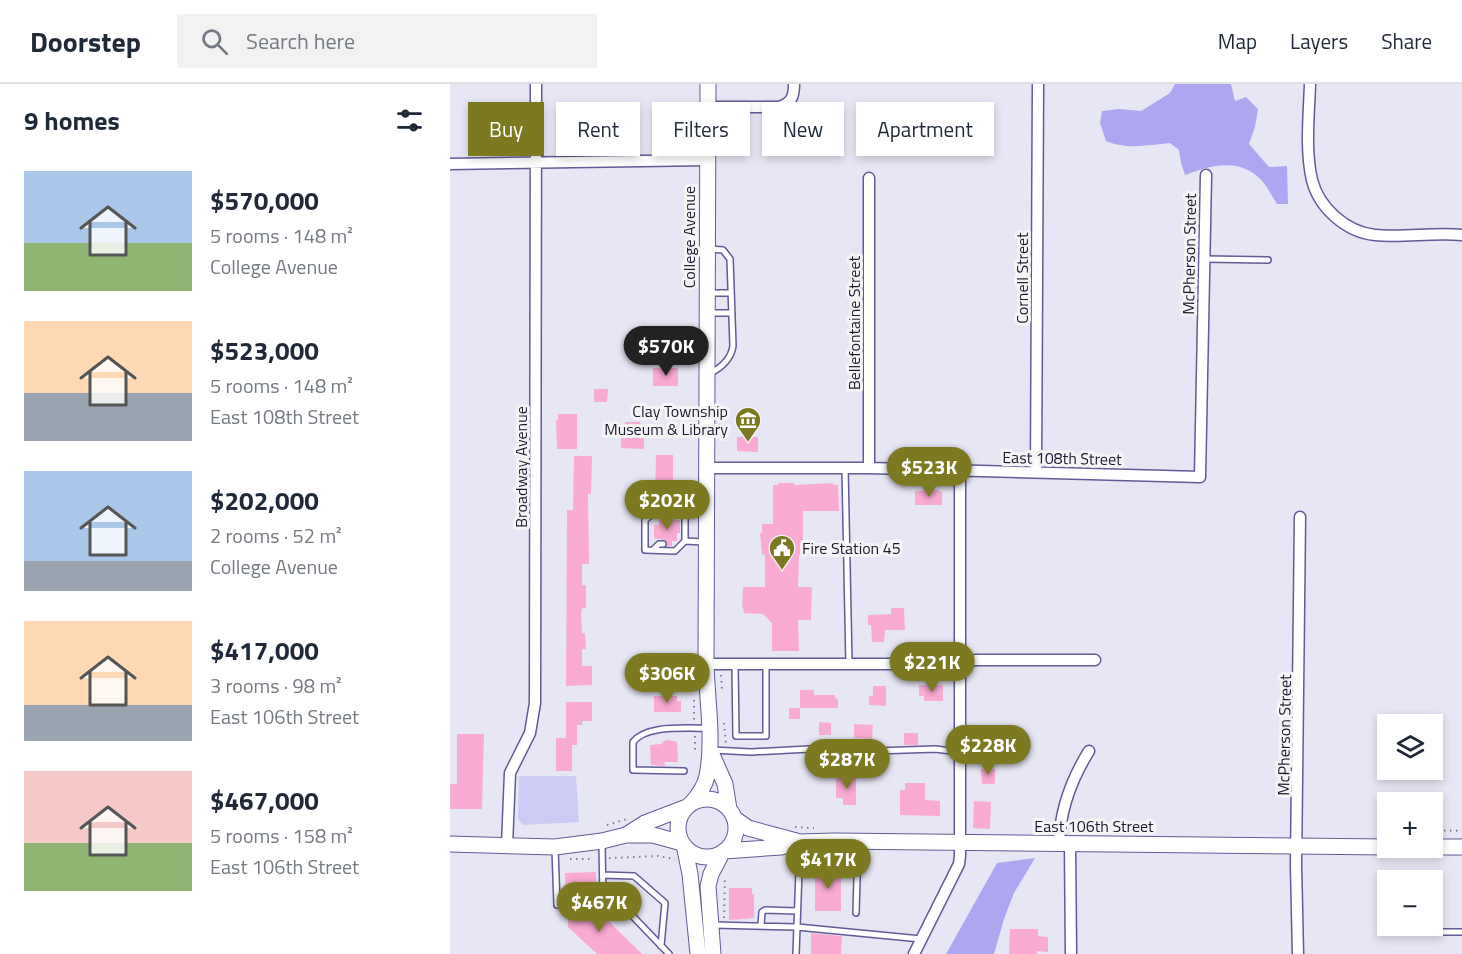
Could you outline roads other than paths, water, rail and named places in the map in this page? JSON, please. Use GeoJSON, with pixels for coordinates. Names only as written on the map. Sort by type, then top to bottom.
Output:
{"type":"FeatureCollection","features":[{"type":"Feature","properties":{"kind":"main road","name":"College Avenue"},"geometry":{"type":"LineString","coordinates":[[708,84],[708,102]]}},
{"type":"Feature","properties":{"kind":"main road","name":"College Avenue"},"geometry":{"type":"LineString","coordinates":[[689,806],[699,795],[707,777],[713,664],[707,542],[707,156]]}},
{"type":"Feature","properties":{"kind":"main road","name":"College Avenue"},"geometry":{"type":"LineString","coordinates":[[710,750],[725,784],[732,814]]}},
{"type":"Feature","properties":{"kind":"main road"},"geometry":{"type":"LineString","coordinates":[[626,835],[645,823],[702,799],[719,802],[732,814],[736,828],[734,839],[723,852],[711,874],[708,885],[718,926],[713,954]]}},
{"type":"Feature","properties":{"kind":"main road"},"geometry":{"type":"LineString","coordinates":[[689,806],[681,814],[678,824],[690,874],[698,954]]}},
{"type":"Feature","properties":{"kind":"main road","name":"East 106th Street"},"geometry":{"type":"LineString","coordinates":[[732,814],[754,831],[800,842]]}},
{"type":"Feature","properties":{"kind":"main road"},"geometry":{"type":"LineString","coordinates":[[450,844],[555,847],[602,834],[659,835],[683,844],[690,851],[701,856],[713,856],[723,852]]}},
{"type":"Feature","properties":{"kind":"main road","name":"East 106th Street"},"geometry":{"type":"LineString","coordinates":[[723,852],[781,847],[800,842],[858,841],[960,844],[1377,847]]}},
{"type":"Feature","properties":{"kind":"main road"},"geometry":{"type":"LineString","coordinates":[[1443,847],[1462,848]]}},
{"type":"Feature","properties":{"kind":"street","name":"Broadway Avenue"},"geometry":{"type":"LineString","coordinates":[[507,845],[510,773],[530,733],[535,703],[536,84]]}},
{"type":"Feature","properties":{"kind":"street"},"geometry":{"type":"LineString","coordinates":[[750,107],[779,107],[793,98],[795,84]]}},
{"type":"Feature","properties":{"kind":"street","name":"Cornell Street"},"geometry":{"type":"LineString","coordinates":[[1036,472],[1038,84]]}},
{"type":"Feature","properties":{"kind":"street"},"geometry":{"type":"LineString","coordinates":[[1310,84],[1309,156],[1313,183],[1322,200],[1337,219],[1351,228],[1374,235],[1462,235]]}},
{"type":"Feature","properties":{"kind":"street"},"geometry":{"type":"LineString","coordinates":[[450,164],[707,160]]}},
{"type":"Feature","properties":{"kind":"street","name":"McPherson Street"},"geometry":{"type":"LineString","coordinates":[[1200,477],[1206,176]]}},
{"type":"Feature","properties":{"kind":"street","name":"Bellefontaine Street"},"geometry":{"type":"LineString","coordinates":[[868,468],[869,178]]}},
{"type":"Feature","properties":{"kind":"street","name":"East 108th Street"},"geometry":{"type":"LineString","coordinates":[[707,468],[868,468],[1200,477]]}},
{"type":"Feature","properties":{"kind":"street"},"geometry":{"type":"LineString","coordinates":[[914,954],[959,864],[960,471]]}},
{"type":"Feature","properties":{"kind":"street","name":"McPherson Street"},"geometry":{"type":"LineString","coordinates":[[1298,954],[1300,517]]}},
{"type":"Feature","properties":{"kind":"street"},"geometry":{"type":"LineString","coordinates":[[713,664],[961,664],[975,660],[1095,660]]}},
{"type":"Feature","properties":{"kind":"street"},"geometry":{"type":"LineString","coordinates":[[1071,954],[1064,844],[1059,822],[1074,778],[1089,751]]}},
{"type":"Feature","properties":{"kind":"lane"},"geometry":{"type":"LineString","coordinates":[[707,248],[727,253],[730,259],[732,293],[732,353],[719,369],[707,374]]}},
{"type":"Feature","properties":{"kind":"lane"},"geometry":{"type":"LineString","coordinates":[[1203,259],[1268,260]]}},
{"type":"Feature","properties":{"kind":"lane"},"geometry":{"type":"LineString","coordinates":[[707,293],[732,293]]}},
{"type":"Feature","properties":{"kind":"lane"},"geometry":{"type":"LineString","coordinates":[[707,313],[732,313]]}},
{"type":"Feature","properties":{"kind":"lane"},"geometry":{"type":"LineString","coordinates":[[844,468],[849,664]]}},
{"type":"Feature","properties":{"kind":"lane"},"geometry":{"type":"LineString","coordinates":[[656,511],[677,511],[684,514],[685,541],[675,551],[645,550],[645,520],[656,511]]}},
{"type":"Feature","properties":{"kind":"lane"},"geometry":{"type":"LineString","coordinates":[[685,541],[707,542]]}},
{"type":"Feature","properties":{"kind":"lane"},"geometry":{"type":"LineString","coordinates":[[653,550],[659,544],[663,544]]}},
{"type":"Feature","properties":{"kind":"lane"},"geometry":{"type":"LineString","coordinates":[[672,544],[676,544],[679,548]]}},
{"type":"Feature","properties":{"kind":"lane"},"geometry":{"type":"LineString","coordinates":[[735,664],[736,736],[766,736],[766,664]]}},
{"type":"Feature","properties":{"kind":"lane"},"geometry":{"type":"LineString","coordinates":[[684,771],[633,770],[633,742],[642,734],[666,728],[709,728]]}},
{"type":"Feature","properties":{"kind":"lane"},"geometry":{"type":"LineString","coordinates":[[710,750],[809,749],[846,752],[934,749],[961,752]]}},
{"type":"Feature","properties":{"kind":"lane"},"geometry":{"type":"LineString","coordinates":[[602,834],[603,904]]}},
{"type":"Feature","properties":{"kind":"lane"},"geometry":{"type":"LineString","coordinates":[[856,913],[858,841]]}},
{"type":"Feature","properties":{"kind":"lane"},"geometry":{"type":"LineString","coordinates":[[796,954],[800,842]]}},
{"type":"Feature","properties":{"kind":"lane"},"geometry":{"type":"LineString","coordinates":[[555,847],[556,904],[621,904],[669,954]]}},
{"type":"Feature","properties":{"kind":"lane"},"geometry":{"type":"LineString","coordinates":[[603,875],[634,876],[665,903],[661,946]]}},
{"type":"Feature","properties":{"kind":"lane"},"geometry":{"type":"LineString","coordinates":[[761,925],[762,912],[765,910],[797,911]]}},
{"type":"Feature","properties":{"kind":"lane"},"geometry":{"type":"LineString","coordinates":[[718,926],[797,927],[921,939]]}},
{"type":"Feature","properties":{"kind":"lane"},"geometry":{"type":"LineString","coordinates":[[1443,932],[1462,932]]}},
{"type":"Feature","properties":{"kind":"place","name":"Clay Township Museum & Library"},"geometry":{"type":"Point","coordinates":[748,443]}},
{"type":"Feature","properties":{"kind":"place","name":"Fire Station 45"},"geometry":{"type":"Point","coordinates":[782,571]}}]}
